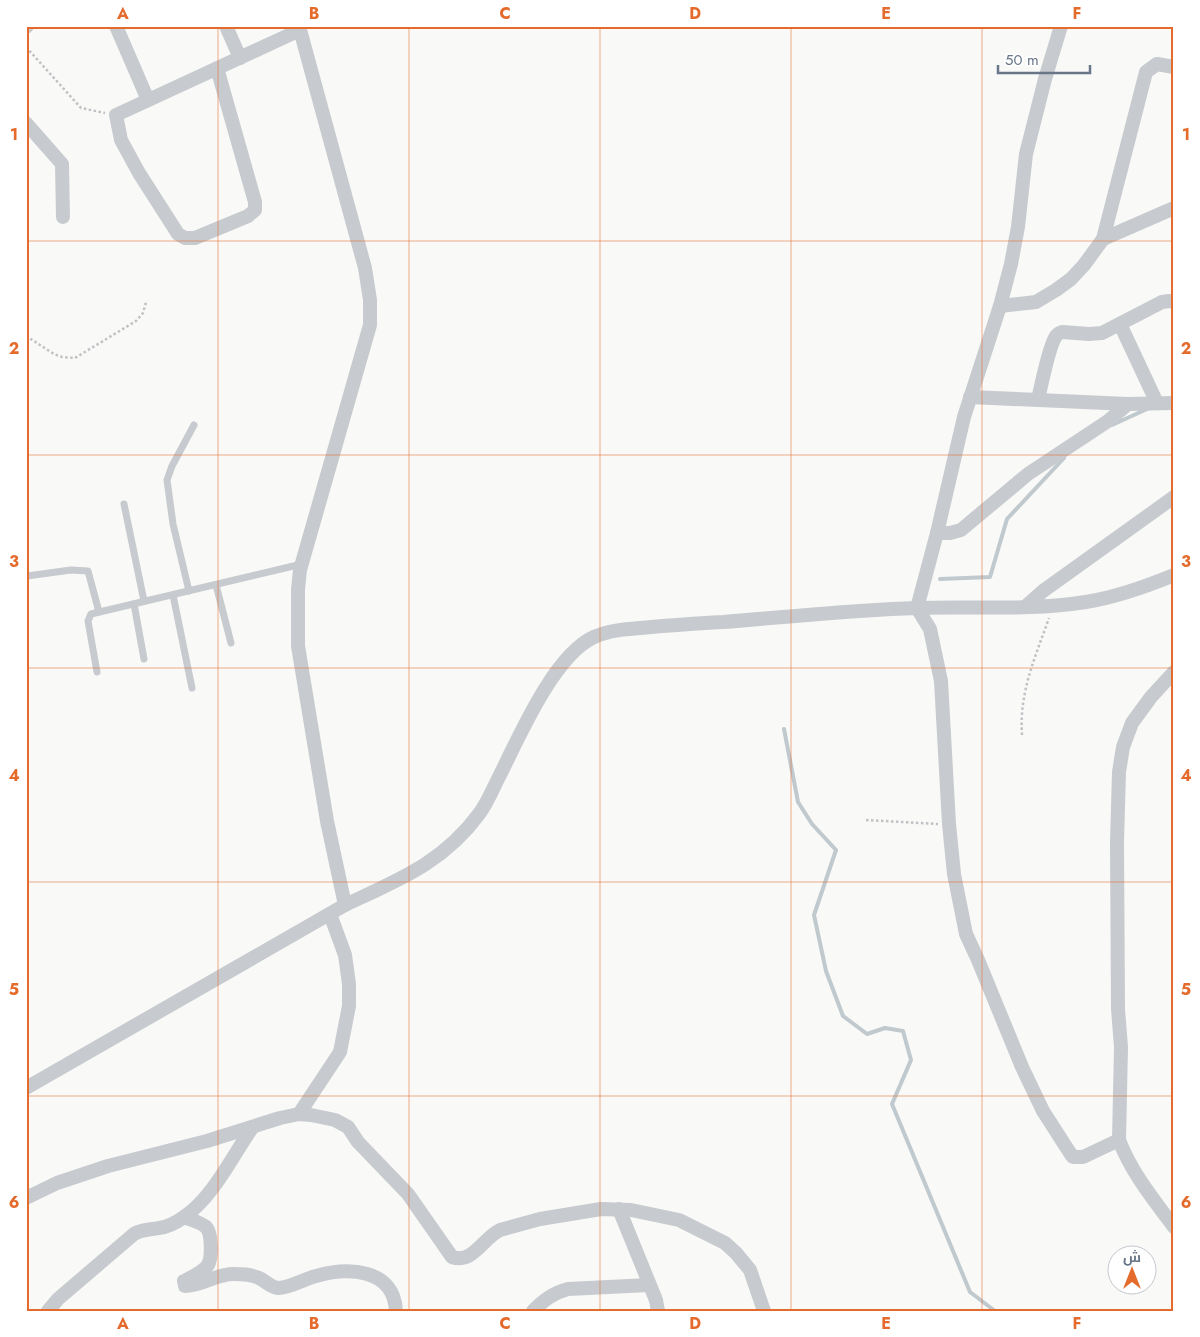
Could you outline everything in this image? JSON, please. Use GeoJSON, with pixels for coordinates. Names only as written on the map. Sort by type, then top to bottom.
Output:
{"type":"FeatureCollection","features":[{"type":"Feature","properties":{"kind":"street"},"geometry":{"type":"LineString","coordinates":[[116,26],[148,100]]}},
{"type":"Feature","properties":{"kind":"street"},"geometry":{"type":"LineString","coordinates":[[226,26],[240,58]]}},
{"type":"Feature","properties":{"kind":"street"},"geometry":{"type":"LineString","coordinates":[[1062,26],[1045,80],[1026,154],[1018,227],[1011,264],[1000,306],[964,417],[917,608],[930,629],[941,681],[949,824],[954,874],[966,934],[1022,1068],[1043,1111],[1073,1157],[1083,1157],[1119,1140]]}},
{"type":"Feature","properties":{"kind":"street"},"geometry":{"type":"LineString","coordinates":[[217,68],[255,202],[255,210],[248,216],[195,238],[185,238],[178,234],[121,140],[116,115],[300,28],[365,268],[370,300],[370,325],[361,350],[302,564],[298,589],[298,646],[326,813],[345,905]]}},
{"type":"Feature","properties":{"kind":"street"},"geometry":{"type":"LineString","coordinates":[[1000,306],[1036,302],[1071,279],[1084,266],[1103,239],[1146,72],[1157,64],[1174,67]]}},
{"type":"Feature","properties":{"kind":"street"},"geometry":{"type":"LineString","coordinates":[[26,123],[62,164],[63,217]]}},
{"type":"Feature","properties":{"kind":"street"},"geometry":{"type":"LineString","coordinates":[[1103,239],[1174,208]]}},
{"type":"Feature","properties":{"kind":"street"},"geometry":{"type":"LineString","coordinates":[[1038,400],[1051,349],[1058,334],[1062,332],[1089,334],[1102,332],[1162,302],[1174,302]]}},
{"type":"Feature","properties":{"kind":"street"},"geometry":{"type":"LineString","coordinates":[[1120,324],[1157,403]]}},
{"type":"Feature","properties":{"kind":"street"},"geometry":{"type":"LineString","coordinates":[[970,397],[1128,404],[1174,403]]}},
{"type":"Feature","properties":{"kind":"street"},"geometry":{"type":"LineString","coordinates":[[937,533],[950,533],[961,530],[1028,474],[1108,420],[1128,404]]}},
{"type":"Feature","properties":{"kind":"street"},"geometry":{"type":"LineString","coordinates":[[1025,607],[1043,590],[1174,497]]}},
{"type":"Feature","properties":{"kind":"street"},"geometry":{"type":"LineString","coordinates":[[26,1088],[345,905],[395,882],[433,861],[465,832],[481,812],[512,750],[554,675],[564,662],[592,638],[615,630],[917,608],[1025,607],[1085,602],[1132,591],[1174,574]]}},
{"type":"Feature","properties":{"kind":"street"},"geometry":{"type":"LineString","coordinates":[[1174,672],[1151,697],[1132,723],[1123,747],[1119,772],[1117,842],[1118,999],[1121,1047],[1119,1140],[1124,1154],[1134,1170],[1174,1227]]}},
{"type":"Feature","properties":{"kind":"street"},"geometry":{"type":"LineString","coordinates":[[300,1114],[340,1052],[350,1006],[345,955],[330,914]]}},
{"type":"Feature","properties":{"kind":"street"},"geometry":{"type":"LineString","coordinates":[[26,1198],[57,1183],[108,1166],[207,1141],[280,1118],[300,1114],[335,1120],[348,1127],[358,1142],[408,1194],[452,1257],[458,1259],[471,1255],[494,1232],[540,1219],[601,1209],[631,1210],[679,1220],[725,1243],[750,1270],[764,1311]]}},
{"type":"Feature","properties":{"kind":"street"},"geometry":{"type":"LineString","coordinates":[[48,1311],[58,1299],[134,1234],[143,1230],[169,1225],[184,1217],[204,1197],[227,1168],[252,1128]]}},
{"type":"Feature","properties":{"kind":"street"},"geometry":{"type":"LineString","coordinates":[[619,1209],[656,1300],[658,1311]]}},
{"type":"Feature","properties":{"kind":"street"},"geometry":{"type":"LineString","coordinates":[[184,1217],[207,1228],[210,1233],[209,1263],[207,1267],[184,1281],[185,1286],[230,1274],[248,1274],[276,1288],[317,1276],[342,1272],[364,1273],[385,1281],[391,1290],[396,1311]]}},
{"type":"Feature","properties":{"kind":"street"},"geometry":{"type":"LineString","coordinates":[[533,1311],[545,1299],[556,1292],[568,1289],[649,1285]]}},
{"type":"Feature","properties":{"kind":"lane"},"geometry":{"type":"LineString","coordinates":[[189,591],[173,524],[167,480],[172,466],[194,425]]}},
{"type":"Feature","properties":{"kind":"lane"},"geometry":{"type":"LineString","coordinates":[[124,504],[144,601]]}},
{"type":"Feature","properties":{"kind":"lane"},"geometry":{"type":"LineString","coordinates":[[97,672],[88,621],[91,614],[302,564]]}},
{"type":"Feature","properties":{"kind":"lane"},"geometry":{"type":"LineString","coordinates":[[27,576],[71,570],[88,571],[100,612]]}},
{"type":"Feature","properties":{"kind":"lane"},"geometry":{"type":"LineString","coordinates":[[216,585],[231,643]]}},
{"type":"Feature","properties":{"kind":"lane"},"geometry":{"type":"LineString","coordinates":[[173,595],[192,688]]}},
{"type":"Feature","properties":{"kind":"lane"},"geometry":{"type":"LineString","coordinates":[[134,604],[144,660]]}},
{"type":"Feature","properties":{"kind":"path"},"geometry":{"type":"LineString","coordinates":[[26,47],[81,108],[116,115]]}},
{"type":"Feature","properties":{"kind":"path"},"geometry":{"type":"LineString","coordinates":[[26,336],[54,354],[75,358],[136,322],[143,313],[146,302]]}},
{"type":"Feature","properties":{"kind":"path"},"geometry":{"type":"LineString","coordinates":[[1022,735],[1023,696],[1054,605]]}},
{"type":"Feature","properties":{"kind":"path"},"geometry":{"type":"LineString","coordinates":[[866,820],[949,824]]}},
{"type":"Feature","properties":{"kind":"waterway"},"geometry":{"type":"LineString","coordinates":[[1112,425],[1147,409]]}},
{"type":"Feature","properties":{"kind":"waterway"},"geometry":{"type":"LineString","coordinates":[[940,579],[990,577],[1007,519],[1064,458]]}},
{"type":"Feature","properties":{"kind":"waterway"},"geometry":{"type":"LineString","coordinates":[[784,729],[798,802],[812,824],[836,850],[814,915],[826,971],[843,1016],[867,1034],[885,1028],[903,1031],[911,1060],[892,1104],[970,1292],[995,1311]]}}]}
